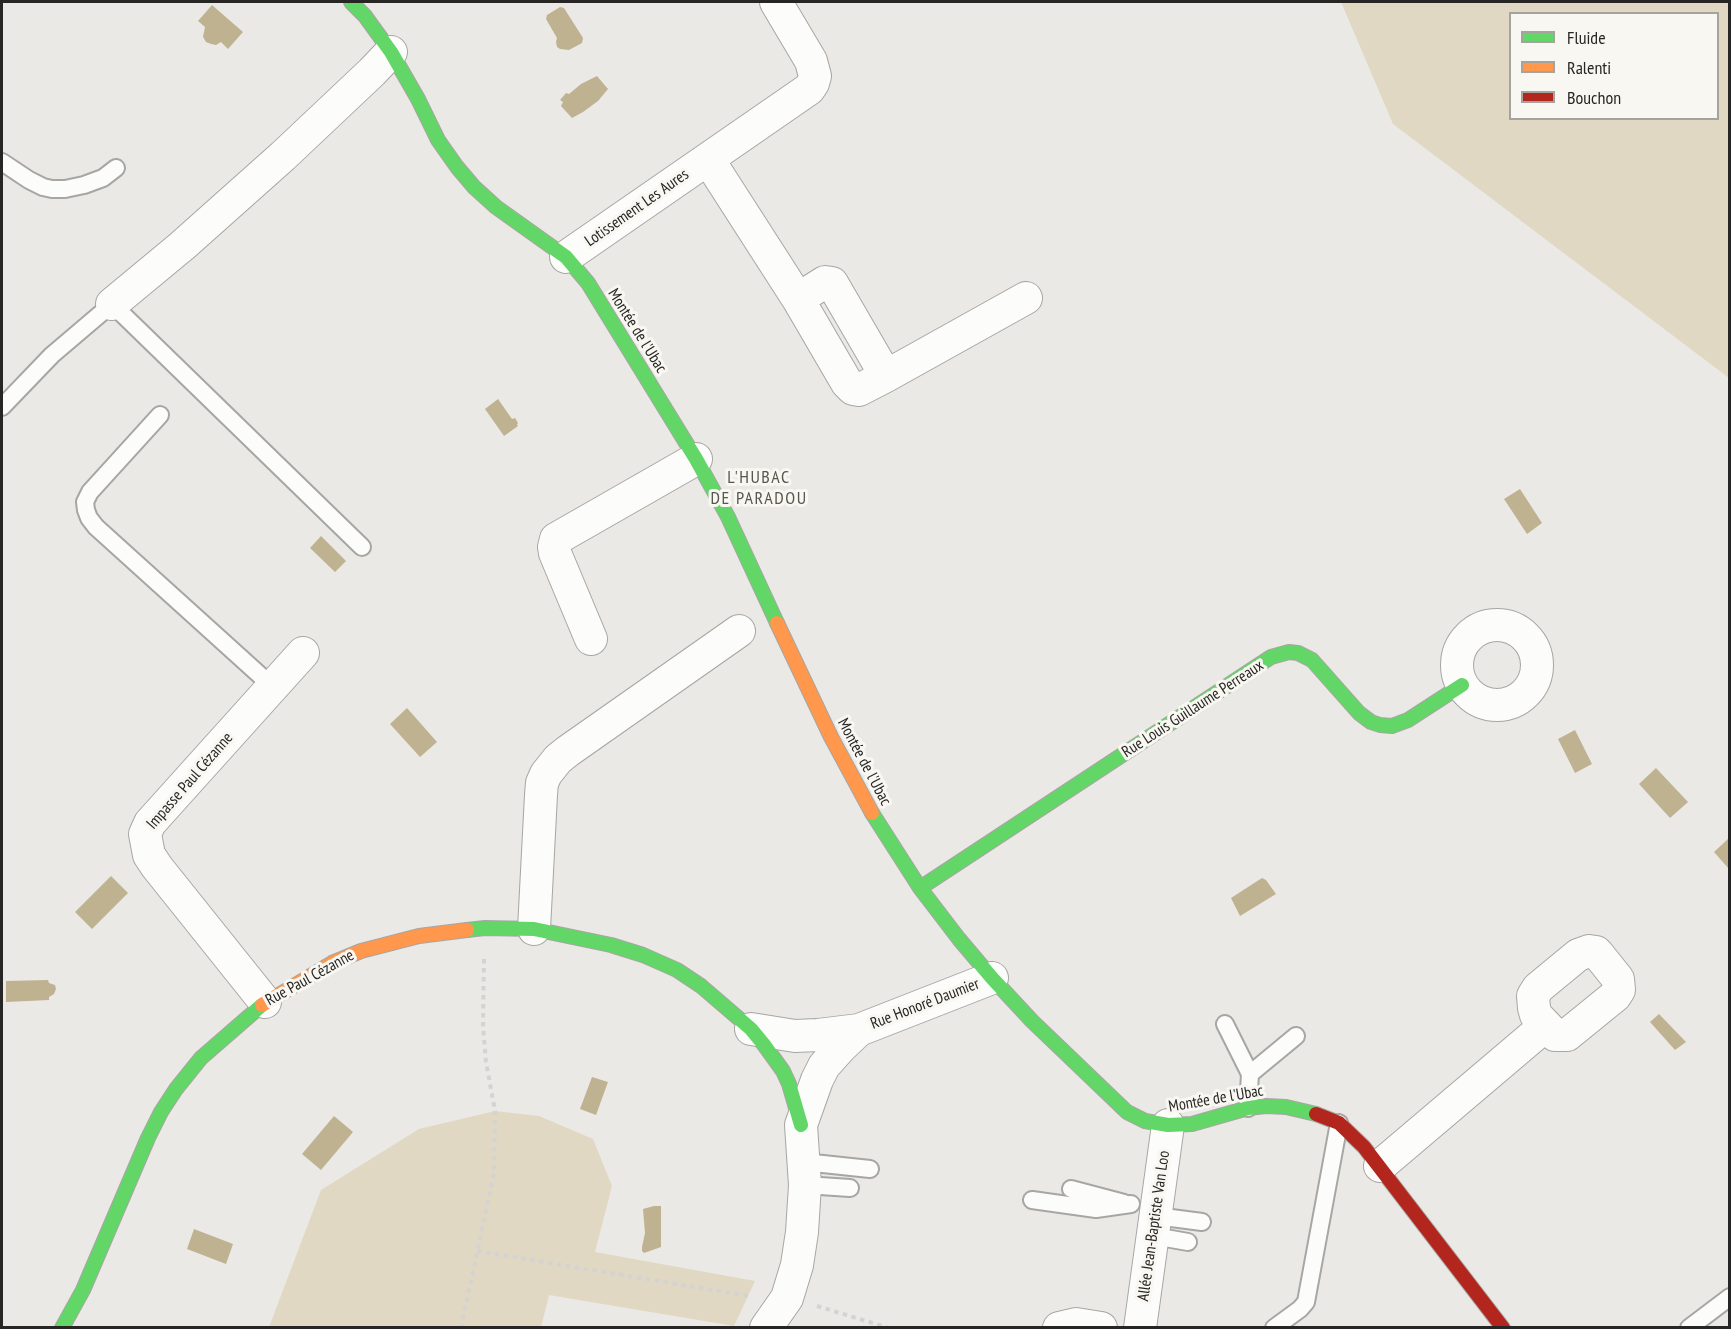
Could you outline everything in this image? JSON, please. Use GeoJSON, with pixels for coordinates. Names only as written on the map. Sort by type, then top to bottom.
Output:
{"type":"FeatureCollection","features":[{"type":"Feature","properties":{"kind":"street","name":"Montée de l'Ubac"},"geometry":{"type":"LineString","coordinates":[[351,2],[366,16],[391,52],[438,140],[457,167],[496,207],[566,257],[588,283],[696,459],[728,517],[831,737],[869,809],[920,888],[992,978],[1032,1021],[1118,1105],[1145,1121],[1168,1125],[1192,1124],[1248,1108],[1266,1106],[1286,1107],[1325,1116],[1339,1123],[1380,1166],[1503,1328]]}},
{"type":"Feature","properties":{"kind":"street","name":"Lotissement Les Aures"},"geometry":{"type":"LineString","coordinates":[[566,257],[809,89],[815,76],[811,61],[776,2]]}},
{"type":"Feature","properties":{"kind":"street"},"geometry":{"type":"LineString","coordinates":[[112,304],[182,246],[283,156],[391,52]]}},
{"type":"Feature","properties":{"kind":"street"},"geometry":{"type":"LineString","coordinates":[[708,159],[798,299],[825,282],[832,283],[886,376],[1026,298]]}},
{"type":"Feature","properties":{"kind":"street"},"geometry":{"type":"LineString","coordinates":[[591,639],[555,553],[556,539],[696,459]]}},
{"type":"Feature","properties":{"kind":"street"},"geometry":{"type":"LineString","coordinates":[[534,929],[541,795],[542,783],[546,774],[568,751],[739,631]]}},
{"type":"Feature","properties":{"kind":"street","name":"Rue Louis Guillaume Perreaux"},"geometry":{"type":"LineString","coordinates":[[920,888],[1271,657],[1289,652],[1298,653],[1312,660],[1359,713],[1371,722],[1380,725],[1392,726],[1408,720],[1462,685]]}},
{"type":"Feature","properties":{"kind":"street","name":"Impasse Paul Cézanne"},"geometry":{"type":"LineString","coordinates":[[265,1002],[157,867],[149,855],[145,834],[150,822],[303,653]]}},
{"type":"Feature","properties":{"kind":"street","name":"Rue Paul Cézanne"},"geometry":{"type":"LineString","coordinates":[[62,1328],[83,1290],[148,1138],[176,1089],[201,1058],[265,1002],[332,963],[361,951],[419,936],[485,928],[534,929],[611,945],[643,955],[677,970],[701,986],[751,1029],[783,1071],[801,1125]]}},
{"type":"Feature","properties":{"kind":"street","name":"Rue Honoré Daumier"},"geometry":{"type":"LineString","coordinates":[[766,1328],[786,1300],[800,1248],[804,1174],[801,1125],[824,1066],[859,1030],[992,978]]}},
{"type":"Feature","properties":{"kind":"street"},"geometry":{"type":"LineString","coordinates":[[1380,1166],[1545,1026]]}},
{"type":"Feature","properties":{"kind":"street"},"geometry":{"type":"LineString","coordinates":[[751,1029],[795,1036],[859,1030]]}},
{"type":"Feature","properties":{"kind":"street","name":"Allée Jean-Baptiste Van Loo"},"geometry":{"type":"LineString","coordinates":[[1140,1328],[1150,1216],[1168,1125]]}},
{"type":"Feature","properties":{"kind":"street"},"geometry":{"type":"LineString","coordinates":[[1059,1328],[1076,1324],[1101,1328]]}},
{"type":"Feature","properties":{"kind":"lane"},"geometry":{"type":"LineString","coordinates":[[2,162],[29,180],[52,189],[84,186],[103,178],[116,168]]}},
{"type":"Feature","properties":{"kind":"lane"},"geometry":{"type":"LineString","coordinates":[[2,407],[52,355],[112,304],[362,547]]}},
{"type":"Feature","properties":{"kind":"lane"},"geometry":{"type":"LineString","coordinates":[[160,415],[90,492],[85,502],[89,518],[96,527],[273,687]]}},
{"type":"Feature","properties":{"kind":"lane"},"geometry":{"type":"LineString","coordinates":[[1225,1024],[1250,1074],[1248,1108]]}},
{"type":"Feature","properties":{"kind":"lane"},"geometry":{"type":"LineString","coordinates":[[1250,1074],[1296,1036]]}},
{"type":"Feature","properties":{"kind":"lane"},"geometry":{"type":"LineString","coordinates":[[1274,1328],[1306,1302],[1339,1123]]}},
{"type":"Feature","properties":{"kind":"lane"},"geometry":{"type":"LineString","coordinates":[[804,1174],[870,1169]]}},
{"type":"Feature","properties":{"kind":"lane"},"geometry":{"type":"LineString","coordinates":[[804,1174],[850,1188]]}},
{"type":"Feature","properties":{"kind":"lane"},"geometry":{"type":"LineString","coordinates":[[1071,1189],[1150,1216],[1188,1242]]}},
{"type":"Feature","properties":{"kind":"lane"},"geometry":{"type":"LineString","coordinates":[[1032,1200],[1202,1222]]}},
{"type":"Feature","properties":{"kind":"lane"},"geometry":{"type":"LineString","coordinates":[[1689,1328],[1730,1297]]}},
{"type":"Feature","properties":{"kind":"path"},"geometry":{"type":"LineString","coordinates":[[461,1328],[494,1173],[495,1111],[486,1062],[483,1026],[485,928]]}},
{"type":"Feature","properties":{"kind":"path"},"geometry":{"type":"LineString","coordinates":[[477,1251],[786,1300],[889,1328]]}},
{"type":"Feature","properties":{"kind":"shaded area"},"geometry":{"type":"Polygon","coordinates":[[[1341,2],[1729,2],[1729,378],[1393,124],[1341,2]]]}},
{"type":"Feature","properties":{"kind":"shaded area"},"geometry":{"type":"Polygon","coordinates":[[[212,5],[243,32],[228,49],[221,42],[216,45],[211,44],[203,37],[205,27],[198,21],[212,5]]]}},
{"type":"Feature","properties":{"kind":"shaded area"},"geometry":{"type":"Polygon","coordinates":[[[560,7],[564,8],[583,38],[582,43],[569,50],[557,47],[557,38],[546,19],[547,15],[560,7]]]}},
{"type":"Feature","properties":{"kind":"shaded area"},"geometry":{"type":"Polygon","coordinates":[[[597,76],[608,89],[598,101],[572,118],[561,106],[563,102],[560,100],[566,93],[569,94],[581,84],[597,76]]]}},
{"type":"Feature","properties":{"kind":"shaded area"},"geometry":{"type":"Polygon","coordinates":[[[498,399],[512,419],[515,418],[518,423],[518,426],[504,436],[485,409],[498,399]]]}},
{"type":"Feature","properties":{"kind":"shaded area"},"geometry":{"type":"Polygon","coordinates":[[[1520,489],[1542,523],[1527,534],[1504,499],[1520,489]]]}},
{"type":"Feature","properties":{"kind":"shaded area"},"geometry":{"type":"Polygon","coordinates":[[[321,536],[346,561],[335,572],[310,548],[321,536]]]}},
{"type":"Feature","properties":{"kind":"shaded area"},"geometry":{"type":"Polygon","coordinates":[[[407,708],[437,742],[420,757],[390,724],[407,708]]]}},
{"type":"Feature","properties":{"kind":"shaded area"},"geometry":{"type":"Polygon","coordinates":[[[1575,730],[1592,764],[1575,773],[1558,739],[1575,730]]]}},
{"type":"Feature","properties":{"kind":"shaded area"},"geometry":{"type":"Polygon","coordinates":[[[1656,768],[1688,802],[1670,818],[1639,784],[1656,768]]]}},
{"type":"Feature","properties":{"kind":"shaded area"},"geometry":{"type":"Polygon","coordinates":[[[1729,838],[1729,869],[1714,852],[1729,838]]]}},
{"type":"Feature","properties":{"kind":"shaded area"},"geometry":{"type":"Polygon","coordinates":[[[111,876],[128,893],[92,929],[75,912],[111,876]]]}},
{"type":"Feature","properties":{"kind":"shaded area"},"geometry":{"type":"Polygon","coordinates":[[[1262,878],[1276,894],[1240,916],[1231,898],[1262,878]]]}},
{"type":"Feature","properties":{"kind":"shaded area"},"geometry":{"type":"Polygon","coordinates":[[[48,980],[49,983],[55,985],[56,989],[49,1000],[6,1002],[6,981],[48,980]]]}},
{"type":"Feature","properties":{"kind":"shaded area"},"geometry":{"type":"Polygon","coordinates":[[[1659,1014],[1686,1042],[1675,1050],[1650,1022],[1659,1014]]]}},
{"type":"Feature","properties":{"kind":"shaded area"},"geometry":{"type":"Polygon","coordinates":[[[592,1077],[608,1082],[596,1115],[580,1109],[592,1077]]]}},
{"type":"Feature","properties":{"kind":"shaded area"},"geometry":{"type":"Polygon","coordinates":[[[495,1111],[539,1116],[593,1139],[612,1186],[595,1252],[755,1281],[734,1326],[549,1295],[541,1327],[269,1327],[321,1190],[419,1129],[495,1111]]]}},
{"type":"Feature","properties":{"kind":"shaded area"},"geometry":{"type":"Polygon","coordinates":[[[334,1116],[353,1132],[321,1170],[302,1154],[334,1116]]]}},
{"type":"Feature","properties":{"kind":"shaded area"},"geometry":{"type":"Polygon","coordinates":[[[661,1206],[661,1247],[644,1253],[642,1251],[645,1233],[643,1209],[661,1206]]]}},
{"type":"Feature","properties":{"kind":"shaded area"},"geometry":{"type":"Polygon","coordinates":[[[194,1229],[233,1244],[226,1264],[187,1249],[194,1229]]]}},
{"type":"Feature","properties":{"kind":"traffic: fast"},"geometry":{"type":"LineString","coordinates":[[351,2],[365,16],[391,52],[438,140],[457,167],[496,207],[566,257],[588,283],[696,459],[728,517],[777,623]]}},
{"type":"Feature","properties":{"kind":"traffic: fast"},"geometry":{"type":"LineString","coordinates":[[920,888],[1271,657],[1289,652],[1298,653],[1312,660],[1359,713],[1371,722],[1380,725],[1392,726],[1408,720],[1462,685]]}},
{"type":"Feature","properties":{"kind":"traffic: fast"},"geometry":{"type":"LineString","coordinates":[[872,813],[920,888],[992,978],[1032,1021],[1127,1112],[1145,1121],[1168,1125],[1192,1124],[1248,1108],[1266,1106],[1286,1107],[1316,1114]]}},
{"type":"Feature","properties":{"kind":"traffic: fast"},"geometry":{"type":"LineString","coordinates":[[467,930],[534,929],[611,945],[643,955],[677,970],[701,986],[751,1029],[765,1046],[783,1071],[789,1084],[801,1125]]}},
{"type":"Feature","properties":{"kind":"traffic: fast"},"geometry":{"type":"LineString","coordinates":[[62,1328],[83,1290],[161,1112],[201,1058],[262,1005]]}},
{"type":"Feature","properties":{"kind":"traffic: slow"},"geometry":{"type":"LineString","coordinates":[[777,623],[831,737],[872,813]]}},
{"type":"Feature","properties":{"kind":"traffic: slow"},"geometry":{"type":"LineString","coordinates":[[262,1005],[332,963],[361,951],[419,936],[467,930]]}},
{"type":"Feature","properties":{"kind":"traffic: jam"},"geometry":{"type":"LineString","coordinates":[[1316,1114],[1339,1123],[1364,1147],[1503,1328]]}},
{"type":"Feature","properties":{"kind":"district","name":"L'HUBAC DE PARADOU"},"geometry":{"type":"Point","coordinates":[759,488]}}]}
